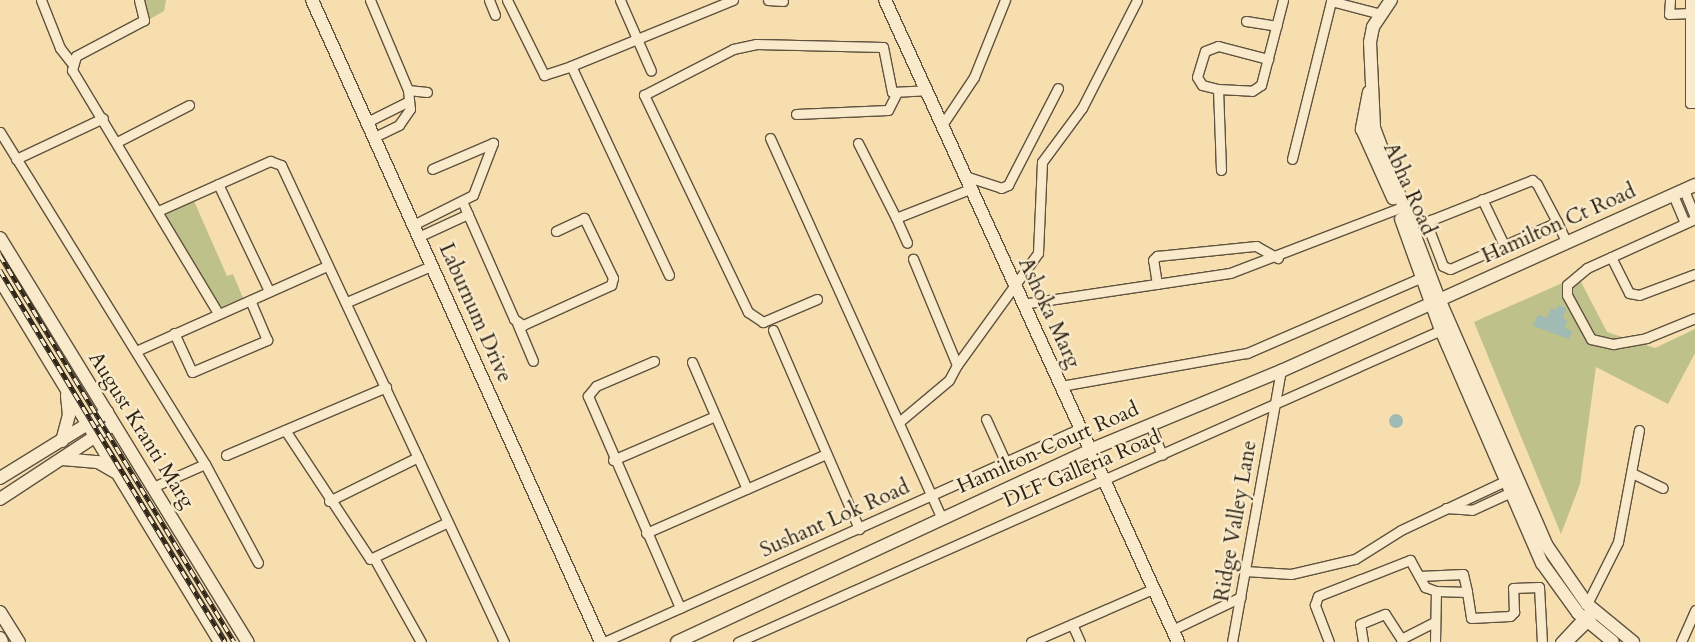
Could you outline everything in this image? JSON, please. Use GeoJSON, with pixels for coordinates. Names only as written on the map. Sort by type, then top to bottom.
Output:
{"type":"FeatureCollection","features":[{"type":"Feature","properties":{"kind":"street"},"geometry":{"type":"LineString","coordinates":[[42,0],[60,48],[71,62],[218,313]]}},
{"type":"Feature","properties":{"kind":"street"},"geometry":{"type":"LineString","coordinates":[[71,62],[144,20],[146,15],[139,0]]}},
{"type":"Feature","properties":{"kind":"street","name":"Laburnum Drive"},"geometry":{"type":"LineString","coordinates":[[312,0],[602,642]]}},
{"type":"Feature","properties":{"kind":"street"},"geometry":{"type":"LineString","coordinates":[[370,0],[408,90],[409,100],[408,116],[374,137]]}},
{"type":"Feature","properties":{"kind":"street"},"geometry":{"type":"LineString","coordinates":[[489,0],[496,15]]}},
{"type":"Feature","properties":{"kind":"street"},"geometry":{"type":"LineString","coordinates":[[620,0],[651,71]]}},
{"type":"Feature","properties":{"kind":"street"},"geometry":{"type":"LineString","coordinates":[[510,1],[544,75],[571,66],[734,0]]}},
{"type":"Feature","properties":{"kind":"street"},"geometry":{"type":"LineString","coordinates":[[768,0],[783,1]]}},
{"type":"Feature","properties":{"kind":"street","name":"Ashoka Marg"},"geometry":{"type":"LineString","coordinates":[[885,0],[1013,286],[1081,428],[1101,477],[1175,636]]}},
{"type":"Feature","properties":{"kind":"street"},"geometry":{"type":"LineString","coordinates":[[942,124],[974,77],[1005,0]]}},
{"type":"Feature","properties":{"kind":"street"},"geometry":{"type":"LineString","coordinates":[[899,422],[949,380],[957,365],[1038,253],[1042,162],[1082,108],[1137,0]]}},
{"type":"Feature","properties":{"kind":"street"},"geometry":{"type":"LineString","coordinates":[[1268,58],[1209,48],[1198,82],[1218,89],[1257,89],[1268,58],[1283,0]]}},
{"type":"Feature","properties":{"kind":"street"},"geometry":{"type":"LineString","coordinates":[[1292,160],[1329,0],[1381,14]]}},
{"type":"Feature","properties":{"kind":"street","name":"Abha Road"},"geometry":{"type":"LineString","coordinates":[[1391,0],[1381,14],[1370,42],[1369,92],[1374,128],[1424,233],[1435,301]]}},
{"type":"Feature","properties":{"kind":"street"},"geometry":{"type":"LineString","coordinates":[[1670,0],[1669,14],[1690,13]]}},
{"type":"Feature","properties":{"kind":"street"},"geometry":{"type":"LineString","coordinates":[[1690,0],[1690,104],[1695,103]]}},
{"type":"Feature","properties":{"kind":"street"},"geometry":{"type":"LineString","coordinates":[[1246,20],[1276,26]]}},
{"type":"Feature","properties":{"kind":"street"},"geometry":{"type":"LineString","coordinates":[[817,299],[763,322],[748,312],[644,95],[732,49],[756,44],[883,47],[890,88],[896,94]]}},
{"type":"Feature","properties":{"kind":"street"},"geometry":{"type":"LineString","coordinates":[[571,66],[669,275]]}},
{"type":"Feature","properties":{"kind":"street"},"geometry":{"type":"LineString","coordinates":[[965,176],[1001,188],[1008,185],[1058,88]]}},
{"type":"Feature","properties":{"kind":"street"},"geometry":{"type":"LineString","coordinates":[[1218,89],[1221,170]]}},
{"type":"Feature","properties":{"kind":"street"},"geometry":{"type":"LineString","coordinates":[[408,90],[426,92]]}},
{"type":"Feature","properties":{"kind":"street"},"geometry":{"type":"LineString","coordinates":[[896,94],[926,90]]}},
{"type":"Feature","properties":{"kind":"street","name":"Abha Road"},"geometry":{"type":"LineString","coordinates":[[1369,92],[1362,130],[1398,209],[1423,277],[1435,301]]}},
{"type":"Feature","properties":{"kind":"street"},"geometry":{"type":"LineString","coordinates":[[796,114],[888,110],[896,94]]}},
{"type":"Feature","properties":{"kind":"street"},"geometry":{"type":"LineString","coordinates":[[367,122],[409,100]]}},
{"type":"Feature","properties":{"kind":"street"},"geometry":{"type":"LineString","coordinates":[[117,142],[189,105]]}},
{"type":"Feature","properties":{"kind":"street"},"geometry":{"type":"LineString","coordinates":[[16,159],[103,118]]}},
{"type":"Feature","properties":{"kind":"street"},"geometry":{"type":"LineString","coordinates":[[0,132],[205,464],[258,563]]}},
{"type":"Feature","properties":{"kind":"street"},"geometry":{"type":"LineString","coordinates":[[770,138],[942,519]]}},
{"type":"Feature","properties":{"kind":"street"},"geometry":{"type":"LineString","coordinates":[[416,231],[473,195],[493,143],[432,169]]}},
{"type":"Feature","properties":{"kind":"street"},"geometry":{"type":"LineString","coordinates":[[858,143],[907,243]]}},
{"type":"Feature","properties":{"kind":"street"},"geometry":{"type":"LineString","coordinates":[[158,212],[218,184],[276,161],[327,266],[347,302],[504,642]]}},
{"type":"Feature","properties":{"kind":"street"},"geometry":{"type":"LineString","coordinates":[[1557,222],[1446,269],[1424,233],[1431,220],[1532,180],[1557,222],[1567,243]]}},
{"type":"Feature","properties":{"kind":"street"},"geometry":{"type":"LineString","coordinates":[[218,184],[269,291]]}},
{"type":"Feature","properties":{"kind":"street"},"geometry":{"type":"LineString","coordinates":[[896,218],[970,189]]}},
{"type":"Feature","properties":{"kind":"street"},"geometry":{"type":"LineString","coordinates":[[1684,190],[1695,218],[1587,268],[1567,285],[1567,295],[1591,339],[1613,344],[1646,338],[1695,318]]}},
{"type":"Feature","properties":{"kind":"street"},"geometry":{"type":"LineString","coordinates":[[1684,190],[1685,223]]}},
{"type":"Feature","properties":{"kind":"street","name":"Hamilton Ct Road"},"geometry":{"type":"LineString","coordinates":[[1435,301],[1684,190]]}},
{"type":"Feature","properties":{"kind":"street"},"geometry":{"type":"LineString","coordinates":[[1482,199],[1504,245]]}},
{"type":"Feature","properties":{"kind":"street"},"geometry":{"type":"LineString","coordinates":[[462,201],[533,361]]}},
{"type":"Feature","properties":{"kind":"street"},"geometry":{"type":"LineString","coordinates":[[1022,304],[1230,273],[1278,258],[1398,209]]}},
{"type":"Feature","properties":{"kind":"street"},"geometry":{"type":"LineString","coordinates":[[416,231],[468,214]]}},
{"type":"Feature","properties":{"kind":"street"},"geometry":{"type":"LineString","coordinates":[[517,323],[529,324],[611,285],[613,278],[584,218],[556,232]]}},
{"type":"Feature","properties":{"kind":"street","name":"August Kranti Marg"},"geometry":{"type":"LineString","coordinates":[[0,238],[248,642]]}},
{"type":"Feature","properties":{"kind":"street"},"geometry":{"type":"LineString","coordinates":[[1157,284],[1153,260],[1158,256],[1256,246],[1278,258]]}},
{"type":"Feature","properties":{"kind":"street"},"geometry":{"type":"LineString","coordinates":[[1611,257],[1629,293],[1639,295],[1695,274]]}},
{"type":"Feature","properties":{"kind":"street"},"geometry":{"type":"LineString","coordinates":[[913,259],[957,365]]}},
{"type":"Feature","properties":{"kind":"street"},"geometry":{"type":"LineString","coordinates":[[136,351],[327,266]]}},
{"type":"Feature","properties":{"kind":"street"},"geometry":{"type":"LineString","coordinates":[[347,302],[432,266]]}},
{"type":"Feature","properties":{"kind":"street"},"geometry":{"type":"LineString","coordinates":[[1061,386],[1247,353],[1423,277]]}},
{"type":"Feature","properties":{"kind":"street","name":"August Kranti Marg"},"geometry":{"type":"LineString","coordinates":[[0,280],[220,642]]}},
{"type":"Feature","properties":{"kind":"street"},"geometry":{"type":"LineString","coordinates":[[174,333],[192,372],[267,340],[250,300]]}},
{"type":"Feature","properties":{"kind":"street"},"geometry":{"type":"LineString","coordinates":[[1435,301],[1441,330],[1503,482],[1542,562],[1613,642]]}},
{"type":"Feature","properties":{"kind":"street"},"geometry":{"type":"LineString","coordinates":[[1435,301],[1547,546],[1589,613],[1633,642]]}},
{"type":"Feature","properties":{"kind":"street","name":"Hamilton Court Road"},"geometry":{"type":"LineString","coordinates":[[677,642],[1090,450],[1281,371],[1435,301]]}},
{"type":"Feature","properties":{"kind":"street"},"geometry":{"type":"LineString","coordinates":[[773,330],[858,529]]}},
{"type":"Feature","properties":{"kind":"street","name":"DLF Galleria Road"},"geometry":{"type":"LineString","coordinates":[[738,642],[1101,477],[1162,454],[1441,330]]}},
{"type":"Feature","properties":{"kind":"street"},"geometry":{"type":"LineString","coordinates":[[654,361],[596,386],[588,396],[613,460],[680,608]]}},
{"type":"Feature","properties":{"kind":"street"},"geometry":{"type":"LineString","coordinates":[[692,362],[746,489]]}},
{"type":"Feature","properties":{"kind":"street","name":"Ridge Valley Lane"},"geometry":{"type":"LineString","coordinates":[[1232,642],[1281,371]]}},
{"type":"Feature","properties":{"kind":"street"},"geometry":{"type":"LineString","coordinates":[[62,441],[69,415],[63,384]]}},
{"type":"Feature","properties":{"kind":"street"},"geometry":{"type":"LineString","coordinates":[[226,455],[386,387]]}},
{"type":"Feature","properties":{"kind":"street"},"geometry":{"type":"LineString","coordinates":[[0,478],[107,412]]}},
{"type":"Feature","properties":{"kind":"street"},"geometry":{"type":"LineString","coordinates":[[613,460],[716,416]]}},
{"type":"Feature","properties":{"kind":"street"},"geometry":{"type":"LineString","coordinates":[[986,419],[1006,462]]}},
{"type":"Feature","properties":{"kind":"street"},"geometry":{"type":"LineString","coordinates":[[0,499],[114,424]]}},
{"type":"Feature","properties":{"kind":"street"},"geometry":{"type":"LineString","coordinates":[[1150,424],[1162,454]]}},
{"type":"Feature","properties":{"kind":"street","name":"Sushant Lok Road"},"geometry":{"type":"LineString","coordinates":[[602,642],[1081,428]]}},
{"type":"Feature","properties":{"kind":"street"},"geometry":{"type":"LineString","coordinates":[[285,430],[362,554],[374,558],[421,642]]}},
{"type":"Feature","properties":{"kind":"street"},"geometry":{"type":"LineString","coordinates":[[1567,642],[1589,613],[1618,542],[1639,430]]}},
{"type":"Feature","properties":{"kind":"street"},"geometry":{"type":"LineString","coordinates":[[646,533],[826,454]]}},
{"type":"Feature","properties":{"kind":"street"},"geometry":{"type":"LineString","coordinates":[[329,501],[418,457]]}},
{"type":"Feature","properties":{"kind":"street"},"geometry":{"type":"LineString","coordinates":[[62,459],[98,462],[117,473]]}},
{"type":"Feature","properties":{"kind":"street"},"geometry":{"type":"LineString","coordinates":[[152,487],[205,464]]}},
{"type":"Feature","properties":{"kind":"street"},"geometry":{"type":"LineString","coordinates":[[1632,473],[1663,488]]}},
{"type":"Feature","properties":{"kind":"street"},"geometry":{"type":"LineString","coordinates":[[1245,571],[1280,575],[1336,565],[1446,508],[1503,482]]}},
{"type":"Feature","properties":{"kind":"street"},"geometry":{"type":"LineString","coordinates":[[1446,508],[1472,510],[1509,493]]}},
{"type":"Feature","properties":{"kind":"street"},"geometry":{"type":"LineString","coordinates":[[374,558],[448,522]]}},
{"type":"Feature","properties":{"kind":"street"},"geometry":{"type":"LineString","coordinates":[[1330,642],[1316,605],[1318,596],[1405,561],[1413,564],[1428,590],[1436,592],[1467,592]]}},
{"type":"Feature","properties":{"kind":"street"},"geometry":{"type":"LineString","coordinates":[[1420,576],[1463,574],[1467,592],[1468,616],[1510,616],[1514,612],[1513,588],[1541,588],[1542,642]]}},
{"type":"Feature","properties":{"kind":"street"},"geometry":{"type":"LineString","coordinates":[[1031,642],[1154,589]]}},
{"type":"Feature","properties":{"kind":"street"},"geometry":{"type":"LineString","coordinates":[[1435,642],[1436,592]]}},
{"type":"Feature","properties":{"kind":"street"},"geometry":{"type":"LineString","coordinates":[[1175,636],[1241,597]]}},
{"type":"Feature","properties":{"kind":"street"},"geometry":{"type":"LineString","coordinates":[[1681,642],[1695,610]]}},
{"type":"Feature","properties":{"kind":"street"},"geometry":{"type":"LineString","coordinates":[[0,612],[18,642]]}},
{"type":"Feature","properties":{"kind":"street"},"geometry":{"type":"LineString","coordinates":[[1560,642],[1589,613]]}},
{"type":"Feature","properties":{"kind":"street"},"geometry":{"type":"LineString","coordinates":[[1363,642],[1360,624],[1385,614],[1401,639],[1435,622]]}},
{"type":"Feature","properties":{"kind":"street"},"geometry":{"type":"LineString","coordinates":[[1072,624],[1080,642]]}},
{"type":"Feature","properties":{"kind":"street"},"geometry":{"type":"LineString","coordinates":[[0,638],[2,642]]}},
{"type":"Feature","properties":{"kind":"green space"},"geometry":{"type":"Polygon","coordinates":[[[143,0],[166,0],[164,11],[150,19],[143,0]]]}},
{"type":"Feature","properties":{"kind":"green space"},"geometry":{"type":"Polygon","coordinates":[[[194,201],[227,276],[233,274],[243,298],[219,308],[164,214],[194,201]]]}},
{"type":"Feature","properties":{"kind":"green space"},"geometry":{"type":"Polygon","coordinates":[[[1578,276],[1607,332],[1655,348],[1695,329],[1695,353],[1668,404],[1596,367],[1580,484],[1561,534],[1474,322],[1578,276]]]}},
{"type":"Feature","properties":{"kind":"water"},"geometry":{"type":"Polygon","coordinates":[[[1558,305],[1566,308],[1563,318],[1567,320],[1565,328],[1572,331],[1569,339],[1533,326],[1538,315],[1547,318],[1551,308],[1556,310],[1558,305]]]}},
{"type":"Feature","properties":{"kind":"water"},"geometry":{"type":"Polygon","coordinates":[[[1393,414],[1399,414],[1403,421],[1399,428],[1393,428],[1389,424],[1389,418],[1393,414]]]}},
{"type":"Feature","properties":{"kind":"railway"},"geometry":{"type":"LineString","coordinates":[[0,255],[234,642]]}},
{"type":"Feature","properties":{"kind":"railway"},"geometry":{"type":"LineString","coordinates":[[0,270],[225,642]]}}]}
